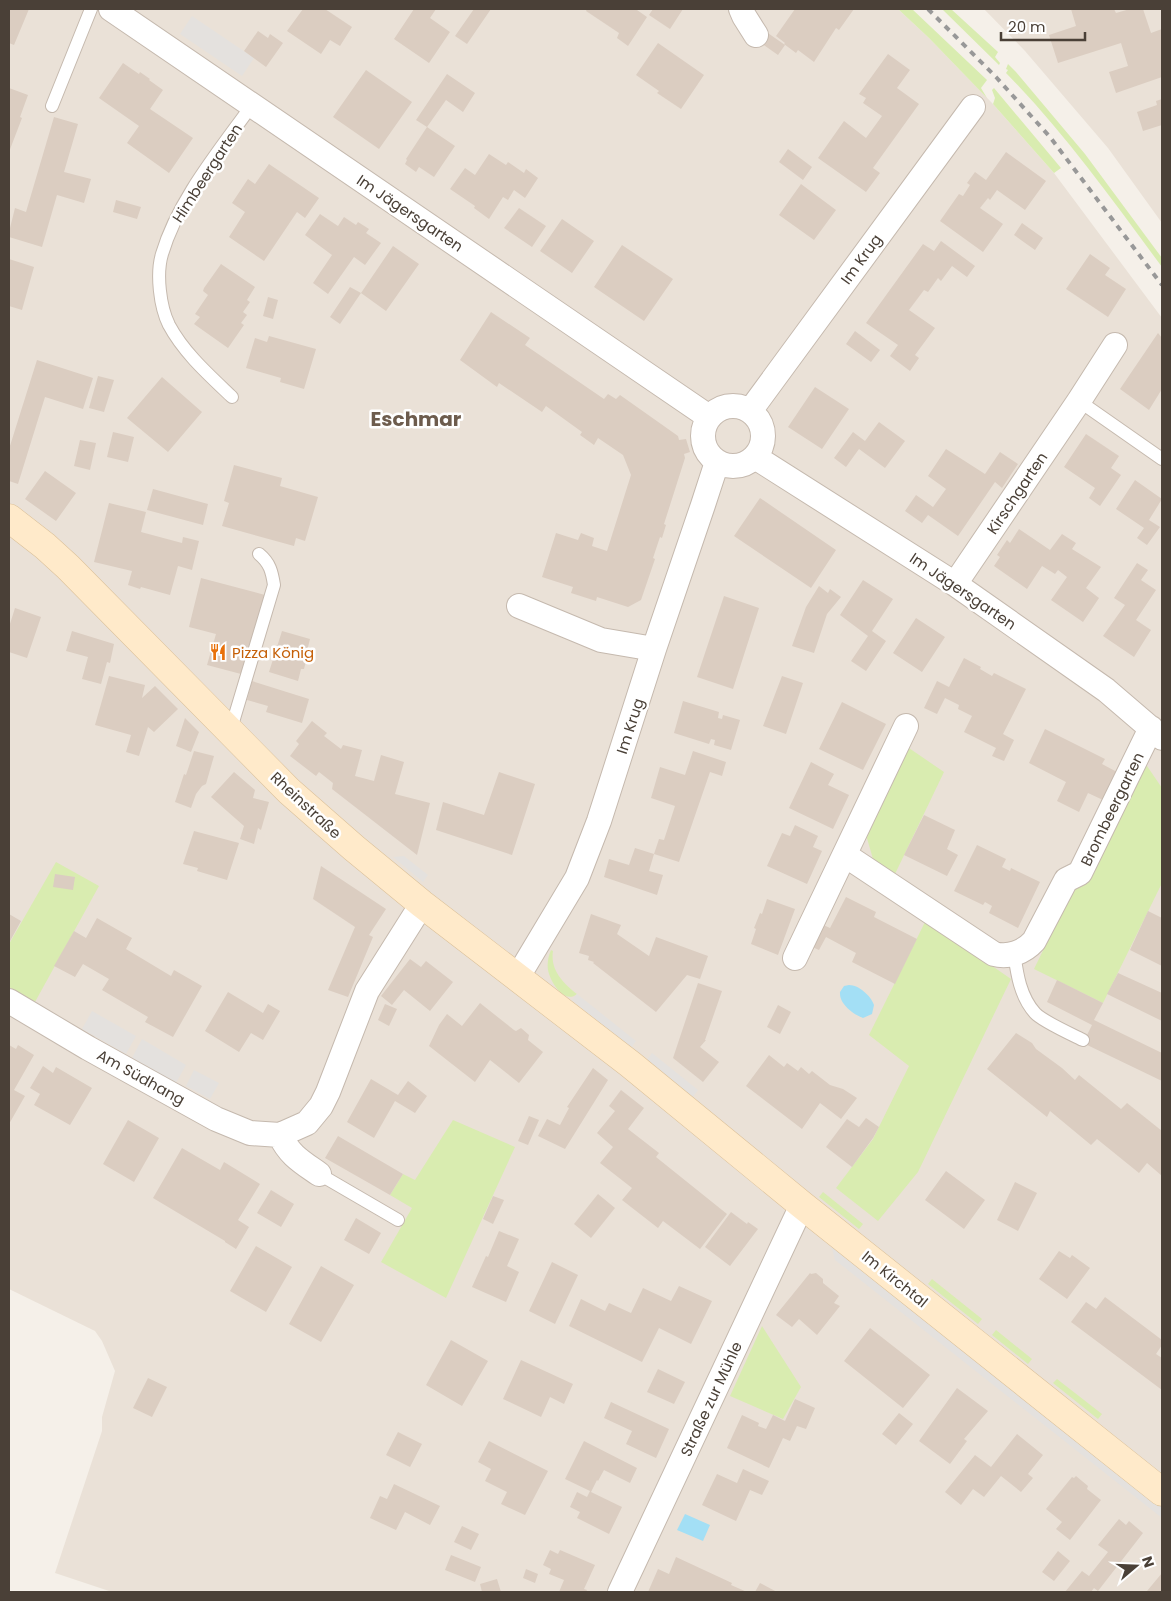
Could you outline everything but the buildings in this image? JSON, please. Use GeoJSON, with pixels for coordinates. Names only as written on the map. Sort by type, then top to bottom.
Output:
{"type":"FeatureCollection","features":[{"type":"Feature","properties":{"kind":"street","name":"Im Jägersgarten"},"geometry":{"type":"LineString","coordinates":[[111,9],[709,417]]}},
{"type":"Feature","properties":{"kind":"street"},"geometry":{"type":"LineString","coordinates":[[741,9],[756,35]]}},
{"type":"Feature","properties":{"kind":"street","name":"Im Krug"},"geometry":{"type":"LineString","coordinates":[[750,410],[973,107]]}},
{"type":"Feature","properties":{"kind":"street","name":"Kirschgarten"},"geometry":{"type":"LineString","coordinates":[[955,584],[1115,345]]}},
{"type":"Feature","properties":{"kind":"street"},"geometry":{"type":"LineString","coordinates":[[729,405],[742,406],[750,410],[761,423],[763,442],[760,450],[746,464],[737,466],[722,465],[716,462],[703,440],[704,427],[709,417],[721,408],[729,405]]}},
{"type":"Feature","properties":{"kind":"street","name":"Im Jägersgarten"},"geometry":{"type":"LineString","coordinates":[[755,457],[955,584],[1106,690],[1157,733]]}},
{"type":"Feature","properties":{"kind":"street","name":"Im Krug"},"geometry":{"type":"LineString","coordinates":[[517,978],[577,878],[599,821],[716,462]]}},
{"type":"Feature","properties":{"kind":"street","name":"Rheinstraße"},"geometry":{"type":"LineString","coordinates":[[9,518],[46,546],[68,567],[289,791],[422,904],[630,1064]]}},
{"type":"Feature","properties":{"kind":"street"},"geometry":{"type":"LineString","coordinates":[[519,606],[602,640],[654,649]]}},
{"type":"Feature","properties":{"kind":"street"},"geometry":{"type":"LineString","coordinates":[[795,958],[906,726]]}},
{"type":"Feature","properties":{"kind":"street","name":"Brombeergarten"},"geometry":{"type":"LineString","coordinates":[[1014,953],[1027,948],[1034,941],[1066,880],[1080,873],[1157,733]]}},
{"type":"Feature","properties":{"kind":"street"},"geometry":{"type":"LineString","coordinates":[[845,855],[994,954],[1001,956],[1014,953]]}},
{"type":"Feature","properties":{"kind":"street","name":"Am Südhang"},"geometry":{"type":"LineString","coordinates":[[9,1001],[88,1048],[216,1119],[250,1133],[280,1135],[307,1123],[321,1106],[367,991],[422,904]]}},
{"type":"Feature","properties":{"kind":"street","name":"Im Kirchtal"},"geometry":{"type":"LineString","coordinates":[[630,1064],[802,1205],[1162,1492]]}},
{"type":"Feature","properties":{"kind":"street"},"geometry":{"type":"LineString","coordinates":[[280,1135],[284,1145],[292,1155],[319,1174]]}},
{"type":"Feature","properties":{"kind":"street","name":"Straße zur Mühle"},"geometry":{"type":"LineString","coordinates":[[620,1592],[802,1205]]}},
{"type":"Feature","properties":{"kind":"lane"},"geometry":{"type":"LineString","coordinates":[[52,106],[91,9]]}},
{"type":"Feature","properties":{"kind":"lane","name":"Himbeergarten"},"geometry":{"type":"LineString","coordinates":[[232,397],[180,343],[168,324],[162,303],[159,280],[161,256],[179,212],[252,104]]}},
{"type":"Feature","properties":{"kind":"lane"},"geometry":{"type":"LineString","coordinates":[[1079,401],[1162,459]]}},
{"type":"Feature","properties":{"kind":"lane"},"geometry":{"type":"LineString","coordinates":[[230,732],[274,585],[272,572],[267,561],[259,554]]}},
{"type":"Feature","properties":{"kind":"lane"},"geometry":{"type":"LineString","coordinates":[[1014,953],[1017,974],[1023,994],[1035,1014],[1083,1040]]}},
{"type":"Feature","properties":{"kind":"lane"},"geometry":{"type":"LineString","coordinates":[[319,1174],[398,1220]]}},
{"type":"Feature","properties":{"kind":"shaded area"},"geometry":{"type":"Polygon","coordinates":[[[9,9],[898,9],[993,104],[1054,173],[1162,318],[1162,1592],[112,1592],[55,1573],[102,1431],[102,1417],[115,1371],[102,1341],[95,1331],[9,1289],[9,9]]]}},
{"type":"Feature","properties":{"kind":"shaded area"},"geometry":{"type":"Polygon","coordinates":[[[984,9],[1162,9],[1162,223],[1108,148],[1025,51],[984,9]]]}},
{"type":"Feature","properties":{"kind":"shaded area"},"geometry":{"type":"Polygon","coordinates":[[[192,16],[254,58],[242,76],[180,34],[192,16]]]}},
{"type":"Feature","properties":{"kind":"shaded area"},"geometry":{"type":"Polygon","coordinates":[[[404,856],[428,875],[423,882],[393,857],[404,856]]]}},
{"type":"Feature","properties":{"kind":"shaded area"},"geometry":{"type":"Polygon","coordinates":[[[577,994],[636,1041],[631,1048],[572,1000],[577,994]]]}},
{"type":"Feature","properties":{"kind":"shaded area"},"geometry":{"type":"Polygon","coordinates":[[[92,1011],[136,1036],[126,1054],[82,1029],[92,1011]]]}},
{"type":"Feature","properties":{"kind":"shaded area"},"geometry":{"type":"Polygon","coordinates":[[[142,1039],[186,1065],[176,1083],[132,1058],[142,1039]]]}},
{"type":"Feature","properties":{"kind":"shaded area"},"geometry":{"type":"Polygon","coordinates":[[[652,1053],[698,1090],[693,1097],[647,1060],[652,1053]]]}},
{"type":"Feature","properties":{"kind":"shaded area"},"geometry":{"type":"Polygon","coordinates":[[[194,1070],[219,1083],[210,1099],[186,1086],[194,1070]]]}},
{"type":"Feature","properties":{"kind":"shaded area"},"geometry":{"type":"Polygon","coordinates":[[[831,1245],[1162,1506],[1162,1518],[835,1260],[831,1245]]]}},
{"type":"Feature","properties":{"kind":"green space"},"geometry":{"type":"Polygon","coordinates":[[[898,9],[912,9],[987,80],[981,88],[987,98],[929,38],[898,9]]]}},
{"type":"Feature","properties":{"kind":"green space"},"geometry":{"type":"Polygon","coordinates":[[[942,9],[951,9],[998,52],[995,57],[1000,63],[999,65],[942,9]]]}},
{"type":"Feature","properties":{"kind":"green space"},"geometry":{"type":"Polygon","coordinates":[[[1008,64],[1085,154],[1162,258],[1162,267],[1068,143],[1006,73],[1008,64]]]}},
{"type":"Feature","properties":{"kind":"green space"},"geometry":{"type":"Polygon","coordinates":[[[994,88],[1061,168],[1054,173],[993,104],[995,98],[992,90],[994,88]]]}},
{"type":"Feature","properties":{"kind":"green space"},"geometry":{"type":"Polygon","coordinates":[[[906,746],[944,772],[895,874],[873,859],[864,828],[906,746]]]}},
{"type":"Feature","properties":{"kind":"green space"},"geometry":{"type":"Polygon","coordinates":[[[1145,763],[1162,788],[1162,883],[1103,1003],[1034,969],[1073,889],[1085,885],[1145,763]]]}},
{"type":"Feature","properties":{"kind":"green space"},"geometry":{"type":"Polygon","coordinates":[[[56,862],[99,886],[35,1002],[9,987],[9,944],[56,862]]]}},
{"type":"Feature","properties":{"kind":"green space"},"geometry":{"type":"Polygon","coordinates":[[[926,920],[1011,979],[918,1172],[878,1221],[836,1188],[873,1139],[909,1066],[869,1035],[926,920]]]}},
{"type":"Feature","properties":{"kind":"green space"},"geometry":{"type":"Polygon","coordinates":[[[551,950],[553,951],[554,964],[559,976],[577,994],[572,997],[558,990],[552,980],[548,970],[548,958],[551,950]]]}},
{"type":"Feature","properties":{"kind":"green space"},"geometry":{"type":"Polygon","coordinates":[[[453,1120],[515,1147],[446,1298],[381,1262],[412,1208],[390,1195],[403,1174],[415,1180],[453,1120]]]}},
{"type":"Feature","properties":{"kind":"green space"},"geometry":{"type":"Polygon","coordinates":[[[823,1192],[863,1224],[859,1229],[819,1197],[823,1192]]]}},
{"type":"Feature","properties":{"kind":"green space"},"geometry":{"type":"Polygon","coordinates":[[[932,1279],[982,1319],[978,1324],[928,1284],[932,1279]]]}},
{"type":"Feature","properties":{"kind":"green space"},"geometry":{"type":"Polygon","coordinates":[[[762,1326],[801,1387],[783,1419],[730,1396],[762,1326]]]}},
{"type":"Feature","properties":{"kind":"green space"},"geometry":{"type":"Polygon","coordinates":[[[996,1330],[1032,1359],[1028,1364],[992,1335],[996,1330]]]}},
{"type":"Feature","properties":{"kind":"green space"},"geometry":{"type":"Polygon","coordinates":[[[1057,1379],[1102,1414],[1098,1419],[1053,1383],[1057,1379]]]}},
{"type":"Feature","properties":{"kind":"water"},"geometry":{"type":"Polygon","coordinates":[[[849,985],[861,989],[870,998],[874,1005],[872,1014],[863,1018],[855,1014],[844,1004],[840,992],[844,986],[849,985]]]}},
{"type":"Feature","properties":{"kind":"water"},"geometry":{"type":"Polygon","coordinates":[[[685,1514],[710,1525],[703,1541],[677,1530],[685,1514]]]}},
{"type":"Feature","properties":{"kind":"railway"},"geometry":{"type":"LineString","coordinates":[[928,9],[996,77],[1050,137],[1162,285]]}},
{"type":"Feature","properties":{"kind":"place","name":"Pizza König"},"geometry":{"type":"Point","coordinates":[218,652]}},
{"type":"Feature","properties":{"kind":"district","name":"Eschmar"},"geometry":{"type":"Point","coordinates":[416,419]}}]}
